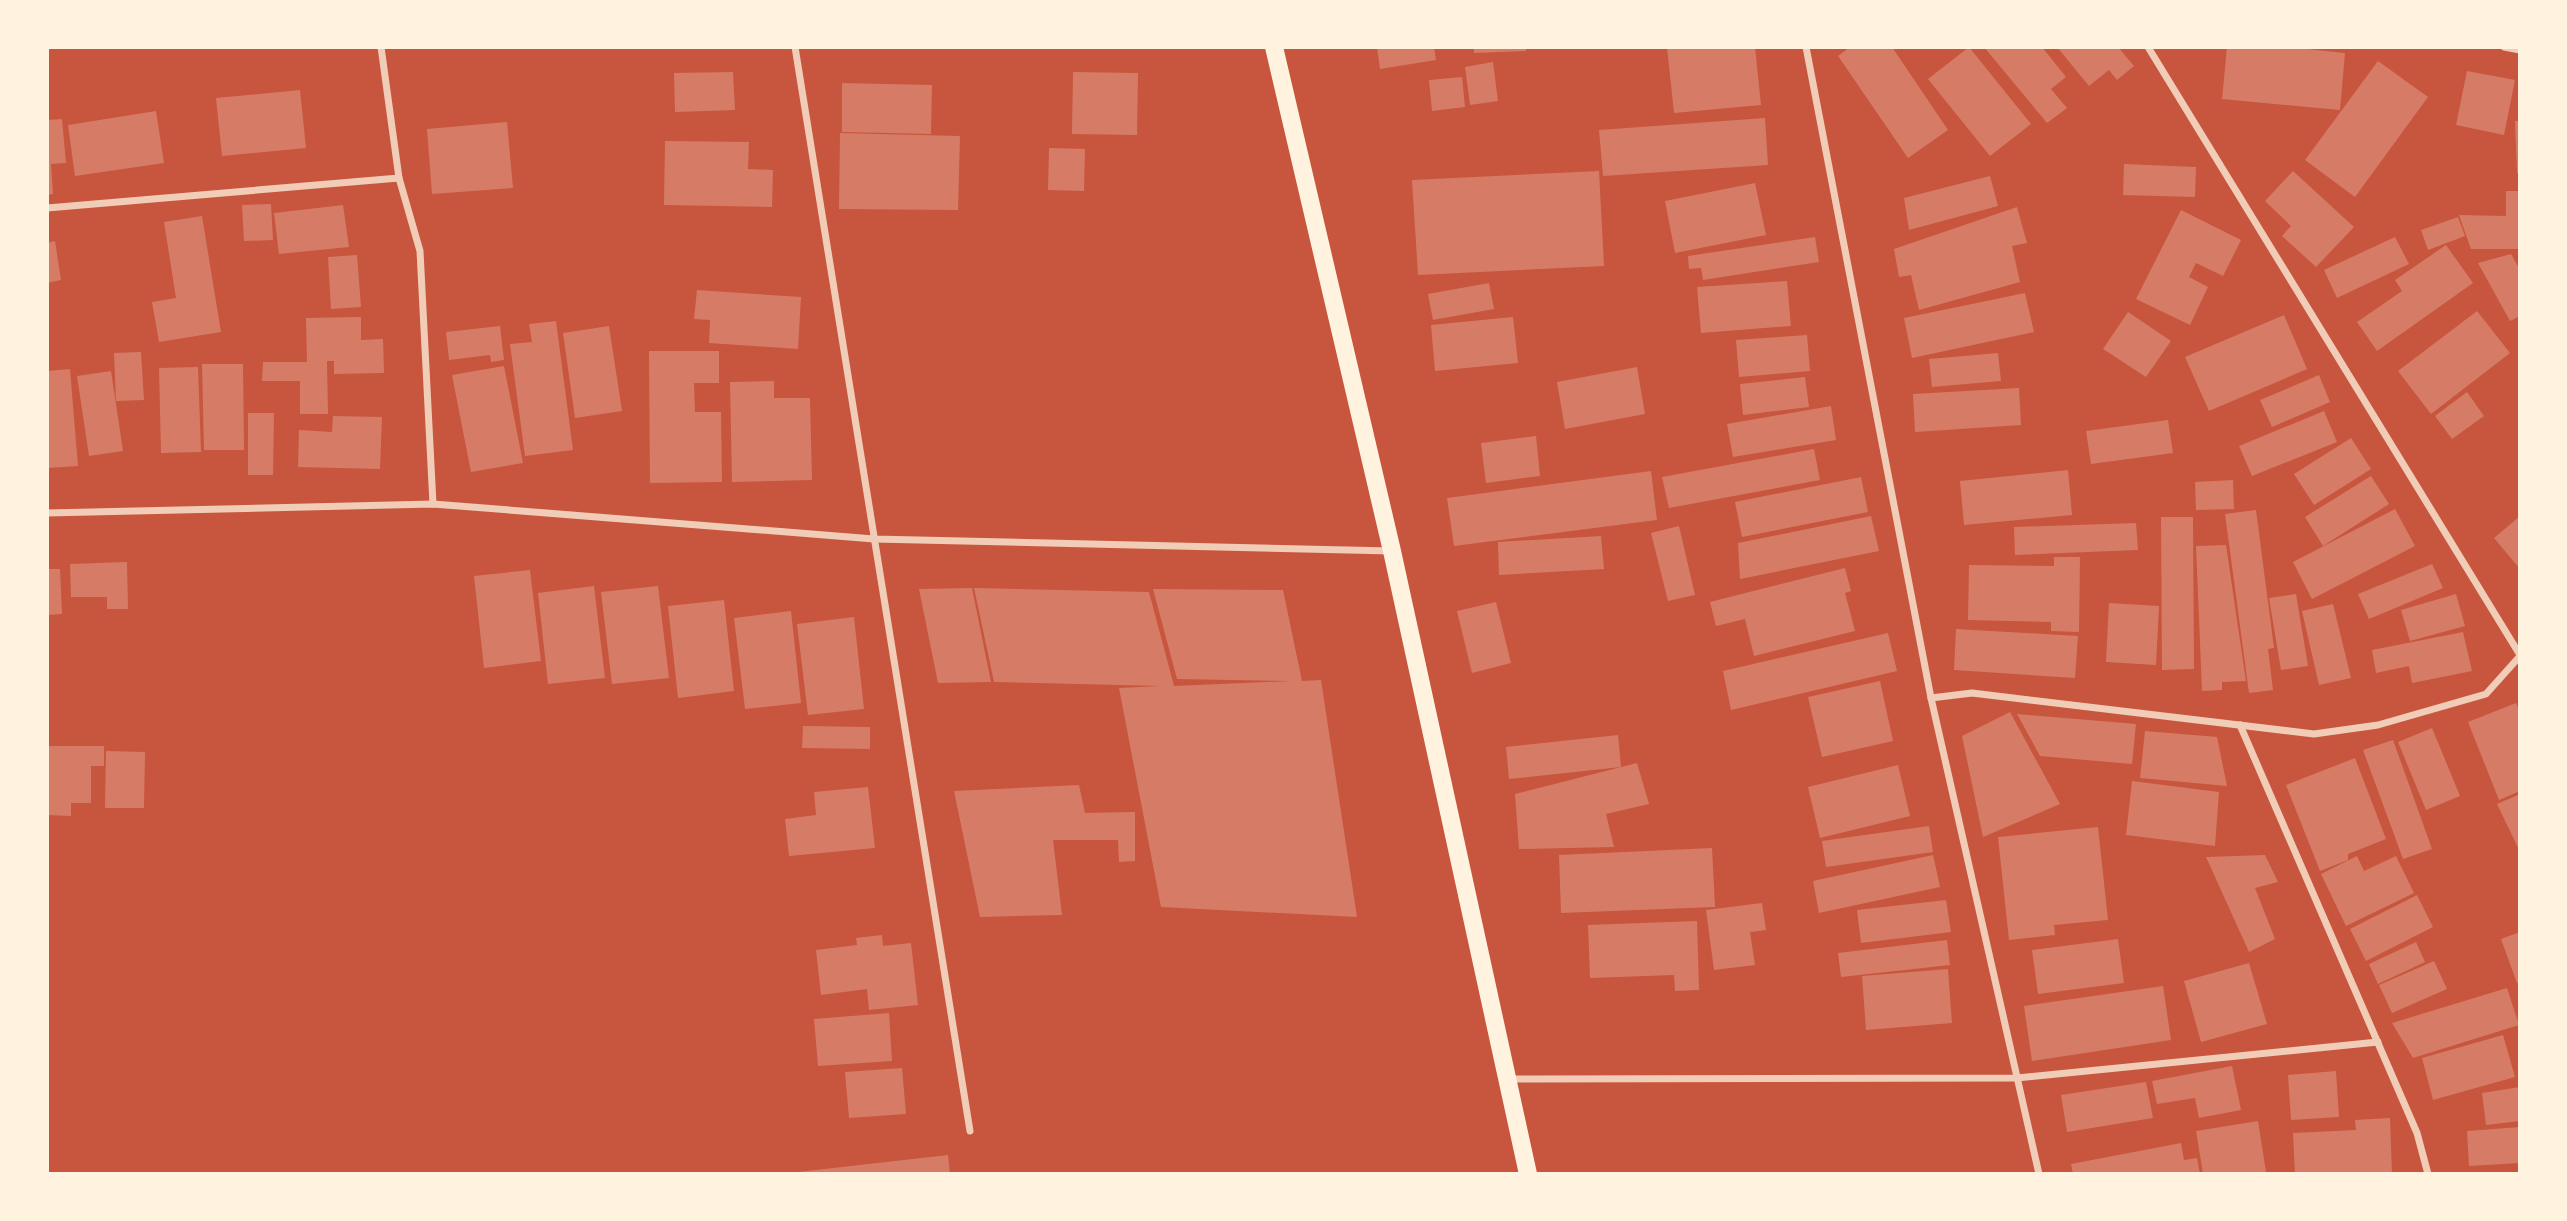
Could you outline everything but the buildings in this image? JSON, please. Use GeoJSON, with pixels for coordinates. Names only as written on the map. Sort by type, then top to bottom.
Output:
{"type":"FeatureCollection","features":[{"type":"Feature","properties":{"kind":"main road"},"geometry":{"type":"LineString","coordinates":[[1274,47],[1392,551],[1528,1174]]}},
{"type":"Feature","properties":{"kind":"street"},"geometry":{"type":"LineString","coordinates":[[381,47],[400,178],[420,251],[433,504]]}},
{"type":"Feature","properties":{"kind":"street"},"geometry":{"type":"LineString","coordinates":[[795,47],[970,1131]]}},
{"type":"Feature","properties":{"kind":"street"},"geometry":{"type":"LineString","coordinates":[[1806,47],[1931,698],[2039,1174]]}},
{"type":"Feature","properties":{"kind":"street"},"geometry":{"type":"LineString","coordinates":[[1931,698],[1972,692],[2314,734],[2378,725],[2486,694],[2520,655],[2148,47]]}},
{"type":"Feature","properties":{"kind":"street"},"geometry":{"type":"LineString","coordinates":[[2504,47],[2520,50]]}},
{"type":"Feature","properties":{"kind":"street"},"geometry":{"type":"LineString","coordinates":[[47,208],[400,178]]}},
{"type":"Feature","properties":{"kind":"street"},"geometry":{"type":"LineString","coordinates":[[47,513],[433,504],[874,539],[1392,551]]}},
{"type":"Feature","properties":{"kind":"street"},"geometry":{"type":"LineString","coordinates":[[2240,725],[2417,1133],[2428,1174]]}},
{"type":"Feature","properties":{"kind":"street"},"geometry":{"type":"LineString","coordinates":[[1508,1079],[2017,1078],[2378,1042]]}}]}
